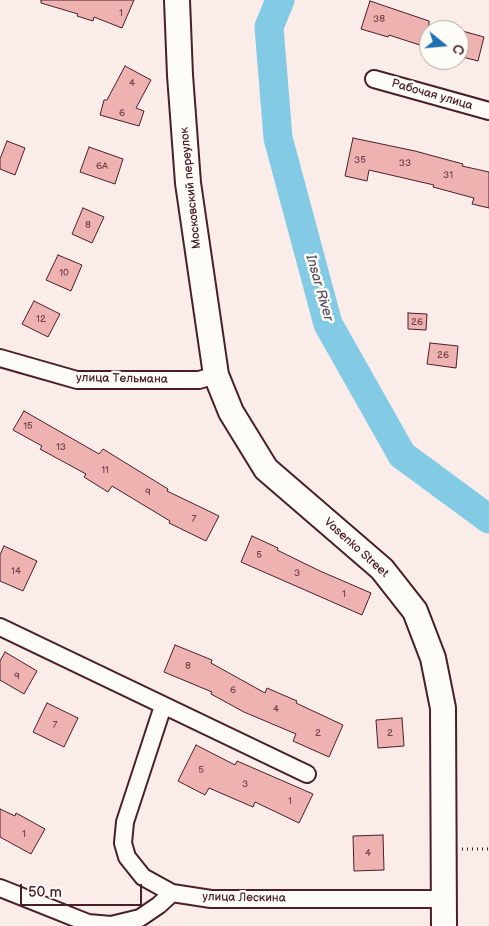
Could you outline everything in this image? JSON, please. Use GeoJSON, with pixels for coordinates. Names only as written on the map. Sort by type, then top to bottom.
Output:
{"type":"FeatureCollection","features":[{"type":"Feature","properties":{"kind":"street","name":"Московский переулок"},"geometry":{"type":"LineString","coordinates":[[178,0],[180,75],[188,183],[216,375]]}},
{"type":"Feature","properties":{"kind":"street","name":"Рабочая улица"},"geometry":{"type":"LineString","coordinates":[[374,79],[489,112]]}},
{"type":"Feature","properties":{"kind":"street","name":"улица Тельмана"},"geometry":{"type":"LineString","coordinates":[[0,358],[77,380],[199,380],[216,375]]}},
{"type":"Feature","properties":{"kind":"street","name":"Vasenko Street"},"geometry":{"type":"LineString","coordinates":[[216,375],[231,412],[266,469],[382,568],[415,611],[433,658],[443,708],[444,926]]}},
{"type":"Feature","properties":{"kind":"street"},"geometry":{"type":"LineString","coordinates":[[0,627],[307,774]]}},
{"type":"Feature","properties":{"kind":"street","name":"улица Лескина"},"geometry":{"type":"LineString","coordinates":[[163,706],[125,822],[123,843],[127,858],[144,877],[172,893],[211,899],[444,899]]}},
{"type":"Feature","properties":{"kind":"street"},"geometry":{"type":"LineString","coordinates":[[0,888],[88,923],[111,925],[140,918],[172,893]]}},
{"type":"Feature","properties":{"kind":"path"},"geometry":{"type":"LineString","coordinates":[[444,849],[489,849]]}},
{"type":"Feature","properties":{"kind":"building"},"geometry":{"type":"Polygon","coordinates":[[[41,0],[134,0],[122,28],[94,17],[93,21],[77,16],[78,14],[41,3],[41,0]]]}},
{"type":"Feature","properties":{"kind":"building"},"geometry":{"type":"Polygon","coordinates":[[[370,1],[426,20],[419,20],[419,45],[389,35],[388,37],[361,29],[370,1]]]}},
{"type":"Feature","properties":{"kind":"building"},"geometry":{"type":"Polygon","coordinates":[[[469,33],[484,37],[478,61],[469,59],[469,33]]]}},
{"type":"Feature","properties":{"kind":"building"},"geometry":{"type":"Polygon","coordinates":[[[125,66],[151,80],[136,108],[144,111],[139,126],[100,115],[104,100],[107,100],[125,66]]]}},
{"type":"Feature","properties":{"kind":"building"},"geometry":{"type":"Polygon","coordinates":[[[353,138],[415,151],[463,164],[462,166],[489,172],[489,208],[472,204],[474,198],[433,187],[434,185],[369,170],[367,181],[345,176],[353,138]]]}},
{"type":"Feature","properties":{"kind":"building"},"geometry":{"type":"Polygon","coordinates":[[[7,141],[25,148],[15,175],[0,169],[0,159],[7,141]]]}},
{"type":"Feature","properties":{"kind":"building"},"geometry":{"type":"Polygon","coordinates":[[[89,147],[123,159],[115,184],[80,172],[89,147]]]}},
{"type":"Feature","properties":{"kind":"building"},"geometry":{"type":"Polygon","coordinates":[[[83,208],[104,217],[92,243],[72,234],[83,208]]]}},
{"type":"Feature","properties":{"kind":"building"},"geometry":{"type":"Polygon","coordinates":[[[58,255],[82,265],[71,291],[46,280],[58,255]]]}},
{"type":"Feature","properties":{"kind":"building"},"geometry":{"type":"Polygon","coordinates":[[[34,301],[60,314],[48,337],[22,324],[34,301]]]}},
{"type":"Feature","properties":{"kind":"building"},"geometry":{"type":"Polygon","coordinates":[[[408,313],[427,314],[426,330],[408,329],[408,313]]]}},
{"type":"Feature","properties":{"kind":"building"},"geometry":{"type":"Polygon","coordinates":[[[430,343],[458,346],[456,368],[427,364],[430,343]]]}},
{"type":"Feature","properties":{"kind":"building"},"geometry":{"type":"Polygon","coordinates":[[[24,411],[99,454],[103,449],[168,489],[167,491],[219,516],[206,541],[169,523],[170,521],[112,486],[108,492],[84,477],[86,474],[40,449],[42,446],[13,430],[24,411]]]}},
{"type":"Feature","properties":{"kind":"building"},"geometry":{"type":"Polygon","coordinates":[[[252,536],[320,571],[371,593],[362,615],[241,562],[252,536]]]}},
{"type":"Feature","properties":{"kind":"building"},"geometry":{"type":"Polygon","coordinates":[[[4,546],[37,561],[23,591],[0,581],[0,555],[4,546]]]}},
{"type":"Feature","properties":{"kind":"building"},"geometry":{"type":"Polygon","coordinates":[[[175,645],[212,660],[211,663],[265,693],[267,688],[343,725],[329,757],[293,741],[296,734],[244,712],[211,694],[212,692],[164,672],[175,645]]]}},
{"type":"Feature","properties":{"kind":"building"},"geometry":{"type":"Polygon","coordinates":[[[5,652],[37,671],[24,694],[0,680],[0,661],[5,652]]]}},
{"type":"Feature","properties":{"kind":"building"},"geometry":{"type":"Polygon","coordinates":[[[47,703],[78,718],[64,747],[33,732],[47,703]]]}},
{"type":"Feature","properties":{"kind":"building"},"geometry":{"type":"Polygon","coordinates":[[[402,718],[404,746],[378,748],[376,720],[402,718]]]}},
{"type":"Feature","properties":{"kind":"building"},"geometry":{"type":"Polygon","coordinates":[[[196,745],[235,765],[237,761],[313,794],[299,823],[255,802],[253,807],[209,788],[205,795],[178,781],[196,745]]]}},
{"type":"Feature","properties":{"kind":"building"},"geometry":{"type":"Polygon","coordinates":[[[0,809],[15,816],[16,813],[45,829],[31,854],[0,837],[0,809]]]}},
{"type":"Feature","properties":{"kind":"building"},"geometry":{"type":"Polygon","coordinates":[[[383,835],[384,870],[354,871],[353,836],[383,835]]]}},
{"type":"Feature","properties":{"kind":"waterway","name":"Insar River"},"geometry":{"type":"LineString","coordinates":[[280,0],[269,27],[278,138],[328,324],[402,455],[489,519]]}}]}
